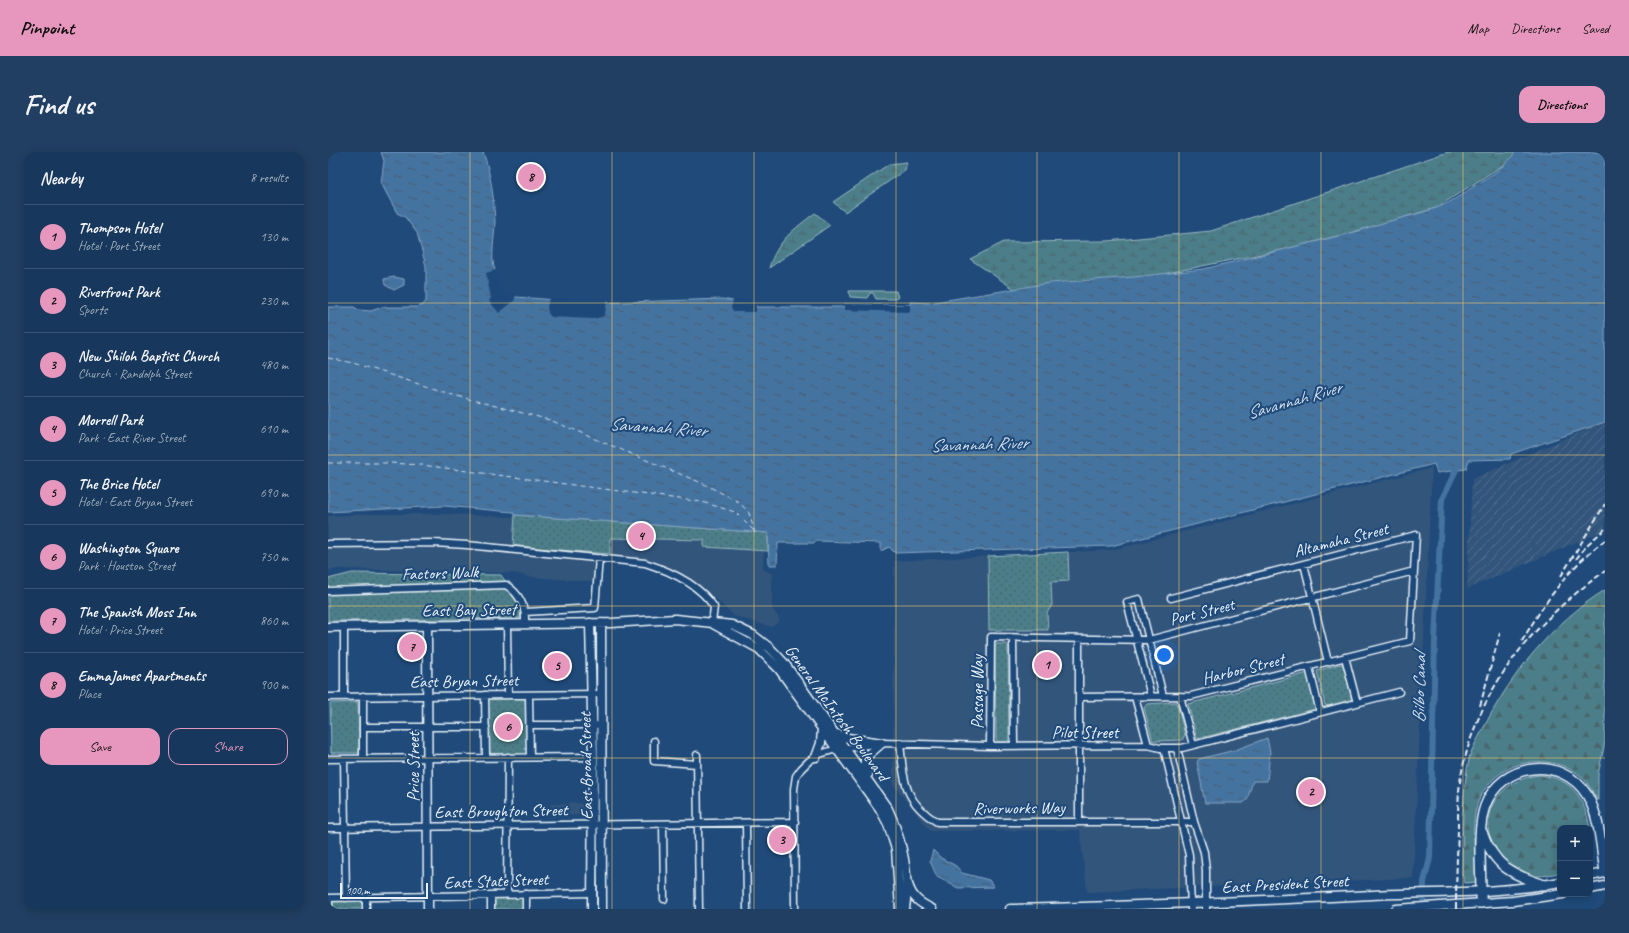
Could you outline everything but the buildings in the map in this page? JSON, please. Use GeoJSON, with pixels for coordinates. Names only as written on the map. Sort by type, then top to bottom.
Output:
{"type":"FeatureCollection","features":[{"type":"Feature","properties":{"kind":"highway"},"geometry":{"type":"LineString","coordinates":[[1481,903],[1481,826],[1483,812],[1495,787],[1508,776],[1532,768],[1558,772],[1577,782],[1590,802],[1605,873]]}},
{"type":"Feature","properties":{"kind":"highway"},"geometry":{"type":"LineString","coordinates":[[1481,826],[1492,854],[1504,867],[1520,877],[1544,885]]}},
{"type":"Feature","properties":{"kind":"main road","name":"General McIntosh Boulevard"},"geometry":{"type":"LineString","coordinates":[[611,623],[675,619],[732,625],[753,636],[770,648],[785,664],[888,809],[897,829],[904,854],[907,881],[905,909]]}},
{"type":"Feature","properties":{"kind":"main road","name":"East Broad Street"},"geometry":{"type":"LineString","coordinates":[[590,623],[596,694],[601,725],[602,909]]}},
{"type":"Feature","properties":{"kind":"main road","name":"East Broad Street"},"geometry":{"type":"LineString","coordinates":[[592,909],[592,725],[596,694],[601,623]]}},
{"type":"Feature","properties":{"kind":"main road","name":"East Bay Street"},"geometry":{"type":"LineString","coordinates":[[328,626],[611,623]]}},
{"type":"Feature","properties":{"kind":"main road","name":"General McIntosh Boulevard"},"geometry":{"type":"LineString","coordinates":[[712,624],[721,630],[742,639],[764,654],[779,669],[888,824],[896,849],[900,909]]}},
{"type":"Feature","properties":{"kind":"main road","name":"Price Street"},"geometry":{"type":"LineString","coordinates":[[427,625],[428,909]]}},
{"type":"Feature","properties":{"kind":"main road"},"geometry":{"type":"LineString","coordinates":[[816,757],[821,742],[822,729]]}},
{"type":"Feature","properties":{"kind":"main road"},"geometry":{"type":"LineString","coordinates":[[834,732],[840,737],[882,743]]}},
{"type":"Feature","properties":{"kind":"main road"},"geometry":{"type":"LineString","coordinates":[[882,743],[869,754],[864,763],[865,768],[881,792],[888,809]]}},
{"type":"Feature","properties":{"kind":"main road"},"geometry":{"type":"LineString","coordinates":[[1593,875],[1605,873]]}},
{"type":"Feature","properties":{"kind":"main road"},"geometry":{"type":"LineString","coordinates":[[907,881],[910,891],[916,900],[932,909]]}},
{"type":"Feature","properties":{"kind":"main road","name":"East President Street"},"geometry":{"type":"LineString","coordinates":[[1010,909],[1206,906],[1412,893],[1481,891],[1557,883]]}},
{"type":"Feature","properties":{"kind":"main road"},"geometry":{"type":"LineString","coordinates":[[1593,888],[1605,886]]}},
{"type":"Feature","properties":{"kind":"main road"},"geometry":{"type":"LineString","coordinates":[[1396,909],[1519,900],[1557,895]]}},
{"type":"Feature","properties":{"kind":"street","name":"Altamaha Street"},"geometry":{"type":"LineString","coordinates":[[1170,598],[1416,535],[1410,641]]}},
{"type":"Feature","properties":{"kind":"street"},"geometry":{"type":"LineString","coordinates":[[328,544],[433,543],[467,545],[645,563],[680,577],[701,593],[713,605],[715,610],[712,624]]}},
{"type":"Feature","properties":{"kind":"street"},"geometry":{"type":"LineString","coordinates":[[525,612],[595,608],[599,558]]}},
{"type":"Feature","properties":{"kind":"street"},"geometry":{"type":"LineString","coordinates":[[1304,564],[1328,662]]}},
{"type":"Feature","properties":{"kind":"street","name":"Port Street"},"geometry":{"type":"LineString","coordinates":[[991,637],[1149,640],[1414,572]]}},
{"type":"Feature","properties":{"kind":"street","name":"Factors Walk"},"geometry":{"type":"LineString","coordinates":[[328,590],[506,586],[516,591],[525,612],[525,624]]}},
{"type":"Feature","properties":{"kind":"street"},"geometry":{"type":"LineString","coordinates":[[1152,696],[1127,602],[1139,599],[1163,696]]}},
{"type":"Feature","properties":{"kind":"street"},"geometry":{"type":"LineString","coordinates":[[507,624],[508,695]]}},
{"type":"Feature","properties":{"kind":"street"},"geometry":{"type":"LineString","coordinates":[[344,626],[344,697]]}},
{"type":"Feature","properties":{"kind":"street","name":"Passage Way"},"geometry":{"type":"LineString","coordinates":[[990,746],[991,637]]}},
{"type":"Feature","properties":{"kind":"street"},"geometry":{"type":"LineString","coordinates":[[1013,638],[1014,746]]}},
{"type":"Feature","properties":{"kind":"street"},"geometry":{"type":"LineString","coordinates":[[1079,639],[1079,822]]}},
{"type":"Feature","properties":{"kind":"street","name":"Harbor Street"},"geometry":{"type":"LineString","coordinates":[[1079,697],[1191,696],[1309,668],[1410,641]]}},
{"type":"Feature","properties":{"kind":"street"},"geometry":{"type":"LineString","coordinates":[[1346,657],[1357,703]]}},
{"type":"Feature","properties":{"kind":"street"},"geometry":{"type":"LineString","coordinates":[[1309,668],[1320,712]]}},
{"type":"Feature","properties":{"kind":"street","name":"Pilot Street"},"geometry":{"type":"LineString","coordinates":[[794,909],[794,789],[796,776],[809,761],[836,749],[882,743],[990,746],[1148,745],[1164,748],[1177,748],[1399,692]]}},
{"type":"Feature","properties":{"kind":"street","name":"East Bryan Street"},"geometry":{"type":"LineString","coordinates":[[328,697],[596,694]]}},
{"type":"Feature","properties":{"kind":"street"},"geometry":{"type":"LineString","coordinates":[[485,695],[486,757]]}},
{"type":"Feature","properties":{"kind":"street"},"geometry":{"type":"LineString","coordinates":[[529,695],[530,757]]}},
{"type":"Feature","properties":{"kind":"street"},"geometry":{"type":"LineString","coordinates":[[363,696],[363,758]]}},
{"type":"Feature","properties":{"kind":"street"},"geometry":{"type":"LineString","coordinates":[[1135,696],[1148,745]]}},
{"type":"Feature","properties":{"kind":"street"},"geometry":{"type":"LineString","coordinates":[[1180,696],[1193,745]]}},
{"type":"Feature","properties":{"kind":"street"},"geometry":{"type":"LineString","coordinates":[[530,725],[601,725]]}},
{"type":"Feature","properties":{"kind":"street"},"geometry":{"type":"LineString","coordinates":[[363,727],[486,727]]}},
{"type":"Feature","properties":{"kind":"street"},"geometry":{"type":"LineString","coordinates":[[654,741],[654,761],[697,764]]}},
{"type":"Feature","properties":{"kind":"street","name":"Riverworks Way"},"geometry":{"type":"LineString","coordinates":[[900,743],[906,788],[909,796],[917,807],[937,822],[1194,822]]}},
{"type":"Feature","properties":{"kind":"street"},"geometry":{"type":"LineString","coordinates":[[1164,748],[1190,862],[1191,906]]}},
{"type":"Feature","properties":{"kind":"street"},"geometry":{"type":"LineString","coordinates":[[1177,748],[1194,822],[1204,852],[1206,870],[1206,906]]}},
{"type":"Feature","properties":{"kind":"street"},"geometry":{"type":"LineString","coordinates":[[697,754],[699,909]]}},
{"type":"Feature","properties":{"kind":"street"},"geometry":{"type":"LineString","coordinates":[[507,894],[506,825],[508,757]]}},
{"type":"Feature","properties":{"kind":"street"},"geometry":{"type":"LineString","coordinates":[[328,759],[593,757]]}},
{"type":"Feature","properties":{"kind":"street"},"geometry":{"type":"LineString","coordinates":[[344,758],[346,898]]}},
{"type":"Feature","properties":{"kind":"street","name":"East Broughton Street"},"geometry":{"type":"LineString","coordinates":[[328,828],[795,822]]}},
{"type":"Feature","properties":{"kind":"street"},"geometry":{"type":"LineString","coordinates":[[746,823],[746,909]]}},
{"type":"Feature","properties":{"kind":"street"},"geometry":{"type":"LineString","coordinates":[[662,824],[664,899]]}},
{"type":"Feature","properties":{"kind":"street","name":"East State Street"},"geometry":{"type":"LineString","coordinates":[[328,898],[592,893]]}},
{"type":"Feature","properties":{"kind":"street"},"geometry":{"type":"LineString","coordinates":[[526,894],[526,909]]}},
{"type":"Feature","properties":{"kind":"street"},"geometry":{"type":"LineString","coordinates":[[491,895],[491,909]]}},
{"type":"Feature","properties":{"kind":"street"},"geometry":{"type":"LineString","coordinates":[[328,898],[329,909]]}},
{"type":"Feature","properties":{"kind":"street"},"geometry":{"type":"LineString","coordinates":[[366,898],[366,909]]}},
{"type":"Feature","properties":{"kind":"shaded area"},"geometry":{"type":"Polygon","coordinates":[[[1605,421],[1605,530],[1467,589],[1472,479],[1605,421]]]}},
{"type":"Feature","properties":{"kind":"shaded area"},"geometry":{"type":"Polygon","coordinates":[[[1432,468],[1413,878],[1087,892],[1080,830],[930,831],[893,784],[894,561],[1112,550],[1432,468]]]}},
{"type":"Feature","properties":{"kind":"shaded area"},"geometry":{"type":"Polygon","coordinates":[[[369,514],[447,514],[514,517],[523,523],[764,539],[763,569],[772,574],[772,608],[780,620],[772,627],[734,616],[717,600],[690,580],[658,562],[598,553],[597,582],[531,577],[514,573],[328,570],[328,516],[369,514]]]}},
{"type":"Feature","properties":{"kind":"shaded area"},"geometry":{"type":"Polygon","coordinates":[[[570,802],[583,804],[583,815],[551,816],[551,804],[569,804],[570,802]]]}},
{"type":"Feature","properties":{"kind":"green space"},"geometry":{"type":"Polygon","coordinates":[[[1448,152],[1515,152],[1511,160],[1436,208],[1353,232],[1286,249],[1158,275],[1020,293],[970,259],[1004,242],[1107,241],[1211,231],[1448,152]]]}},
{"type":"Feature","properties":{"kind":"green space"},"geometry":{"type":"Polygon","coordinates":[[[907,162],[905,170],[845,212],[833,202],[889,164],[907,162]]]}},
{"type":"Feature","properties":{"kind":"green space"},"geometry":{"type":"Polygon","coordinates":[[[815,213],[830,225],[769,268],[777,250],[787,236],[815,213]]]}},
{"type":"Feature","properties":{"kind":"green space"},"geometry":{"type":"Polygon","coordinates":[[[849,291],[896,291],[898,297],[896,299],[876,299],[873,293],[870,293],[867,298],[850,297],[849,291]]]}},
{"type":"Feature","properties":{"kind":"green space"},"geometry":{"type":"Polygon","coordinates":[[[515,515],[768,533],[768,551],[704,547],[704,540],[610,538],[610,554],[513,546],[515,515]]]}},
{"type":"Feature","properties":{"kind":"green space"},"geometry":{"type":"Polygon","coordinates":[[[1068,552],[1069,581],[1051,582],[1052,605],[1047,613],[1048,630],[989,630],[988,556],[1068,552]]]}},
{"type":"Feature","properties":{"kind":"green space"},"geometry":{"type":"Polygon","coordinates":[[[352,573],[501,575],[518,600],[520,606],[520,618],[328,621],[328,579],[352,573]]]}},
{"type":"Feature","properties":{"kind":"green space"},"geometry":{"type":"Polygon","coordinates":[[[1605,590],[1605,742],[1598,775],[1598,801],[1584,779],[1564,766],[1549,762],[1534,762],[1519,764],[1506,770],[1494,779],[1484,791],[1477,805],[1474,823],[1474,843],[1477,882],[1465,883],[1462,874],[1465,783],[1470,755],[1474,746],[1505,690],[1534,652],[1550,634],[1568,618],[1605,590]]]}},
{"type":"Feature","properties":{"kind":"green space"},"geometry":{"type":"Polygon","coordinates":[[[997,644],[1006,644],[1008,646],[1009,740],[1007,742],[998,742],[996,740],[995,646],[997,644]]]}},
{"type":"Feature","properties":{"kind":"green space"},"geometry":{"type":"Polygon","coordinates":[[[1343,664],[1352,699],[1328,706],[1325,705],[1317,671],[1343,664]]]}},
{"type":"Feature","properties":{"kind":"green space"},"geometry":{"type":"Polygon","coordinates":[[[1308,673],[1316,705],[1315,709],[1197,739],[1188,704],[1308,673]]]}},
{"type":"Feature","properties":{"kind":"green space"},"geometry":{"type":"Polygon","coordinates":[[[527,698],[527,755],[488,755],[488,699],[527,698]]]}},
{"type":"Feature","properties":{"kind":"green space"},"geometry":{"type":"Polygon","coordinates":[[[358,702],[359,753],[331,753],[330,703],[358,702]]]}},
{"type":"Feature","properties":{"kind":"green space"},"geometry":{"type":"Polygon","coordinates":[[[1175,702],[1178,707],[1185,735],[1182,740],[1153,741],[1144,708],[1147,704],[1175,702]]]}},
{"type":"Feature","properties":{"kind":"green space"},"geometry":{"type":"Polygon","coordinates":[[[1540,775],[1551,777],[1569,785],[1575,791],[1584,807],[1589,825],[1557,825],[1557,874],[1532,876],[1520,872],[1507,862],[1496,850],[1489,834],[1488,821],[1491,809],[1496,799],[1515,782],[1527,777],[1540,775]]]}},
{"type":"Feature","properties":{"kind":"green space"},"geometry":{"type":"Polygon","coordinates":[[[523,897],[523,909],[494,909],[493,898],[523,897]]]}},
{"type":"Feature","properties":{"kind":"green space"},"geometry":{"type":"Polygon","coordinates":[[[363,900],[363,909],[332,909],[331,901],[363,900]]]}},
{"type":"Feature","properties":{"kind":"water","name":"Savannah River"},"geometry":{"type":"Polygon","coordinates":[[[381,152],[483,152],[490,177],[495,213],[493,260],[495,270],[491,275],[503,296],[598,303],[722,299],[756,305],[756,307],[844,307],[844,304],[910,305],[910,302],[929,303],[1050,283],[1134,277],[1204,269],[1359,231],[1378,224],[1436,208],[1454,199],[1497,171],[1515,152],[1605,152],[1605,422],[1511,454],[1510,459],[1469,460],[1466,469],[1437,473],[1434,464],[1111,546],[895,553],[889,547],[881,551],[881,543],[815,541],[815,543],[778,543],[777,565],[769,565],[768,533],[515,515],[513,512],[444,506],[328,512],[328,307],[354,307],[359,310],[371,311],[382,307],[417,307],[423,305],[426,301],[426,266],[417,233],[405,217],[397,213],[381,183],[384,161],[381,152]]]}},
{"type":"Feature","properties":{"kind":"water"},"geometry":{"type":"Polygon","coordinates":[[[394,277],[404,279],[404,285],[394,290],[385,285],[384,279],[394,277]]]}},
{"type":"Feature","properties":{"kind":"water"},"geometry":{"type":"Polygon","coordinates":[[[1267,738],[1270,752],[1267,781],[1253,781],[1247,800],[1243,803],[1205,803],[1197,762],[1199,759],[1235,750],[1267,738]]]}},
{"type":"Feature","properties":{"kind":"water"},"geometry":{"type":"Polygon","coordinates":[[[933,850],[941,858],[956,866],[962,873],[989,880],[994,887],[958,888],[937,877],[930,861],[933,850]]]}},
{"type":"Feature","properties":{"kind":"pier"},"geometry":{"type":"Polygon","coordinates":[[[495,270],[496,272],[493,275],[504,294],[516,295],[514,301],[499,313],[489,301],[491,298],[486,273],[495,270]]]}},
{"type":"Feature","properties":{"kind":"pier"},"geometry":{"type":"Polygon","coordinates":[[[549,298],[607,301],[605,314],[602,317],[592,319],[551,317],[548,313],[547,307],[549,298]]]}},
{"type":"Feature","properties":{"kind":"pier"},"geometry":{"type":"Polygon","coordinates":[[[733,300],[746,300],[756,303],[756,312],[734,312],[731,308],[733,300]]]}},
{"type":"Feature","properties":{"kind":"pier"},"geometry":{"type":"Polygon","coordinates":[[[844,304],[910,305],[910,312],[844,310],[844,304]]]}},
{"type":"Feature","properties":{"kind":"waterway","name":"Bilbo Canal"},"geometry":{"type":"LineString","coordinates":[[1423,909],[1424,882],[1430,858],[1435,640],[1442,499],[1456,470]]}},
{"type":"Feature","properties":{"kind":"ferry route"},"geometry":{"type":"LineString","coordinates":[[328,358],[353,363],[453,395],[550,420],[704,484],[739,502],[749,513],[755,533]]}},
{"type":"Feature","properties":{"kind":"ferry route"},"geometry":{"type":"LineString","coordinates":[[328,463],[391,463],[422,465],[702,502],[735,512],[755,532]]}},
{"type":"Feature","properties":{"kind":"railway"},"geometry":{"type":"LineString","coordinates":[[1561,576],[1605,504]]}},
{"type":"Feature","properties":{"kind":"railway"},"geometry":{"type":"LineString","coordinates":[[1576,559],[1588,544],[1605,529]]}},
{"type":"Feature","properties":{"kind":"railway"},"geometry":{"type":"LineString","coordinates":[[1522,641],[1548,599],[1558,586],[1580,562],[1605,540]]}},
{"type":"Feature","properties":{"kind":"railway"},"geometry":{"type":"LineString","coordinates":[[1456,909],[1458,806],[1460,782],[1468,749],[1479,718],[1493,689],[1511,662],[1531,637],[1578,591],[1605,571]]}},
{"type":"Feature","properties":{"kind":"railway"},"geometry":{"type":"LineString","coordinates":[[1480,706],[1500,633]]}},
{"type":"Feature","properties":{"kind":"place","name":"EmmaJames Apartments"},"geometry":{"type":"Point","coordinates":[531,177]}},
{"type":"Feature","properties":{"kind":"place","name":"Morrell Park"},"geometry":{"type":"Point","coordinates":[641,536]}},
{"type":"Feature","properties":{"kind":"place","name":"The Spanish Moss Inn"},"geometry":{"type":"Point","coordinates":[412,647]}},
{"type":"Feature","properties":{"kind":"place","name":"Thompson Hotel"},"geometry":{"type":"Point","coordinates":[1047,665]}},
{"type":"Feature","properties":{"kind":"place","name":"The Brice Hotel"},"geometry":{"type":"Point","coordinates":[557,666]}},
{"type":"Feature","properties":{"kind":"place","name":"Washington Square"},"geometry":{"type":"Point","coordinates":[508,727]}},
{"type":"Feature","properties":{"kind":"place","name":"Riverfront Park"},"geometry":{"type":"Point","coordinates":[1311,792]}},
{"type":"Feature","properties":{"kind":"place","name":"New Shiloh Baptist Church"},"geometry":{"type":"Point","coordinates":[782,840]}}]}
